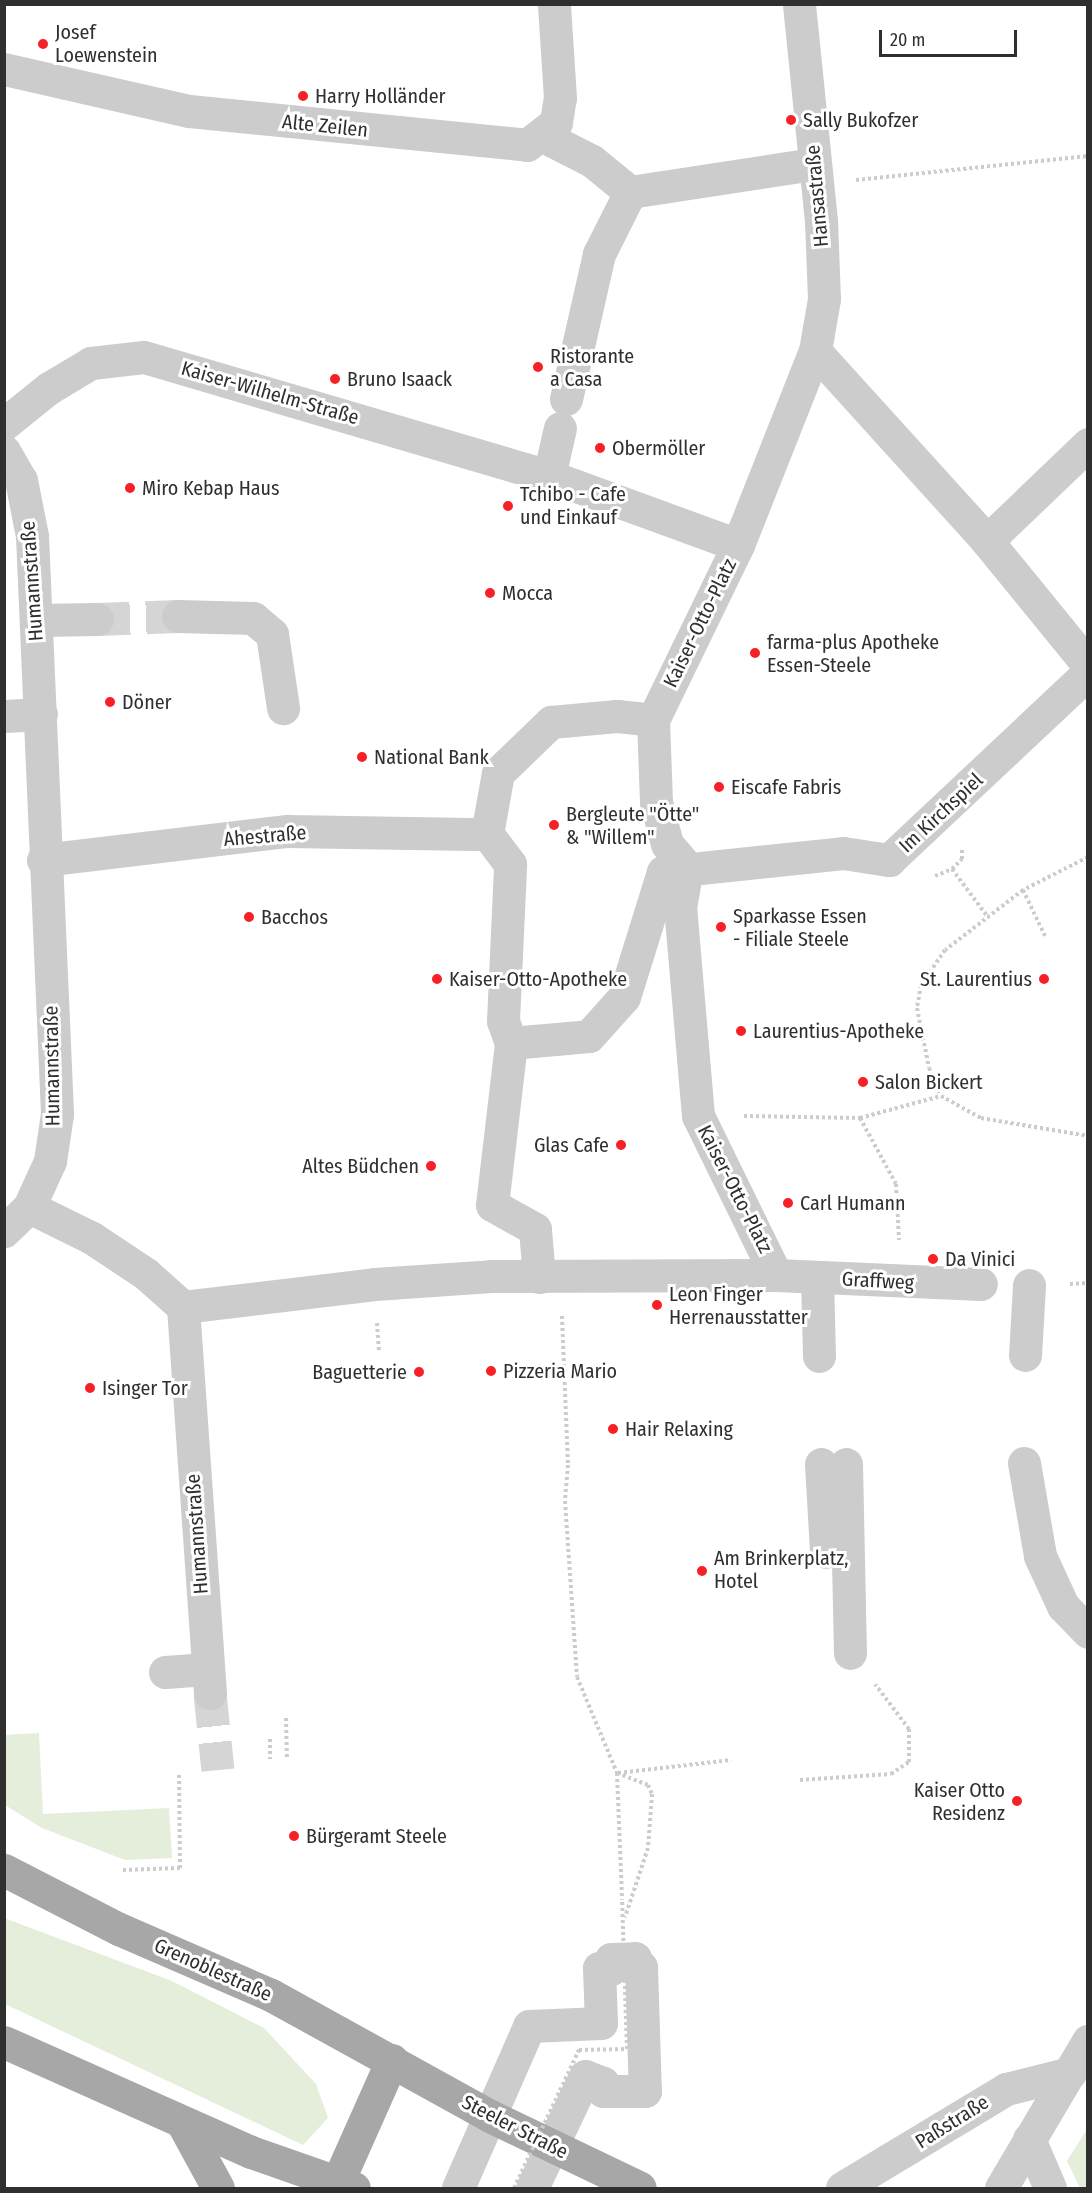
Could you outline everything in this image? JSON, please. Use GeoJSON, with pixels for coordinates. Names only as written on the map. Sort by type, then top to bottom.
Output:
{"type":"FeatureCollection","features":[{"type":"Feature","properties":{"kind":"main road","name":"Grenoblestraße"},"geometry":{"type":"LineString","coordinates":[[13,1882],[271,1995],[392,2061]]}},
{"type":"Feature","properties":{"kind":"main road"},"geometry":{"type":"LineString","coordinates":[[4,2042],[251,2152],[343,2187],[392,2061]]}},
{"type":"Feature","properties":{"kind":"main road","name":"Steeler Straße"},"geometry":{"type":"LineString","coordinates":[[392,2061],[490,2116],[640,2188]]}},
{"type":"Feature","properties":{"kind":"main road"},"geometry":{"type":"LineString","coordinates":[[182,2122],[218,2188]]}},
{"type":"Feature","properties":{"kind":"street"},"geometry":{"type":"LineString","coordinates":[[554,4],[560,98],[556,122],[543,136],[592,160],[630,192],[816,174]]}},
{"type":"Feature","properties":{"kind":"street","name":"Hansastraße"},"geometry":{"type":"LineString","coordinates":[[738,545],[815,351],[824,299],[816,174],[799,4]]}},
{"type":"Feature","properties":{"kind":"street","name":"Alte Zeilen"},"geometry":{"type":"LineString","coordinates":[[4,69],[189,111],[503,145],[527,145],[543,136]]}},
{"type":"Feature","properties":{"kind":"street"},"geometry":{"type":"LineString","coordinates":[[549,476],[599,254],[630,192]]}},
{"type":"Feature","properties":{"kind":"street"},"geometry":{"type":"LineString","coordinates":[[815,351],[987,541],[1088,665]]}},
{"type":"Feature","properties":{"kind":"street","name":"Kaiser-Wilhelm-Straße"},"geometry":{"type":"LineString","coordinates":[[4,424],[91,363],[144,357],[549,476]]}},
{"type":"Feature","properties":{"kind":"street"},"geometry":{"type":"LineString","coordinates":[[987,541],[1088,444]]}},
{"type":"Feature","properties":{"kind":"street","name":"Humannstraße"},"geometry":{"type":"LineString","coordinates":[[4,451],[21,480],[32,536],[40,714],[43,860],[57,1114],[50,1161],[29,1207]]}},
{"type":"Feature","properties":{"kind":"street","name":"Kaiser-Otto-Platz"},"geometry":{"type":"LineString","coordinates":[[183,1307],[375,1284],[550,1277],[776,1275],[698,1116],[680,908],[687,867],[667,844],[656,802],[652,720],[738,545],[549,476]]}},
{"type":"Feature","properties":{"kind":"street"},"geometry":{"type":"LineString","coordinates":[[178,616],[253,618],[272,634],[283,708]]}},
{"type":"Feature","properties":{"kind":"street"},"geometry":{"type":"LineString","coordinates":[[36,620],[97,619]]}},
{"type":"Feature","properties":{"kind":"street","name":"Im Kirchspiel"},"geometry":{"type":"LineString","coordinates":[[687,867],[843,853],[889,860],[1088,673]]}},
{"type":"Feature","properties":{"kind":"street"},"geometry":{"type":"LineString","coordinates":[[4,716],[40,714]]}},
{"type":"Feature","properties":{"kind":"street"},"geometry":{"type":"LineString","coordinates":[[550,1277],[536,1229],[492,1205],[511,1043],[503,1021],[510,864],[487,834],[498,773],[551,722],[617,716],[652,720]]}},
{"type":"Feature","properties":{"kind":"street","name":"Ahestraße"},"geometry":{"type":"LineString","coordinates":[[43,860],[287,831],[487,834]]}},
{"type":"Feature","properties":{"kind":"street"},"geometry":{"type":"LineString","coordinates":[[511,1043],[589,1036],[624,997],[663,872],[687,867]]}},
{"type":"Feature","properties":{"kind":"street"},"geometry":{"type":"LineString","coordinates":[[4,1231],[29,1207],[92,1238],[146,1274],[183,1307]]}},
{"type":"Feature","properties":{"kind":"street","name":"Graffweg"},"geometry":{"type":"LineString","coordinates":[[776,1275],[901,1283],[981,1284]]}},
{"type":"Feature","properties":{"kind":"street"},"geometry":{"type":"LineString","coordinates":[[816,1278],[819,1356]]}},
{"type":"Feature","properties":{"kind":"street"},"geometry":{"type":"LineString","coordinates":[[1025,1355],[1029,1285]]}},
{"type":"Feature","properties":{"kind":"street","name":"Humannstraße"},"geometry":{"type":"LineString","coordinates":[[165,1672],[208,1681],[183,1307]]}},
{"type":"Feature","properties":{"kind":"street"},"geometry":{"type":"LineString","coordinates":[[1024,1463],[1040,1556],[1063,1606],[1088,1632]]}},
{"type":"Feature","properties":{"kind":"street"},"geometry":{"type":"LineString","coordinates":[[834,1464],[850,1661]]}},
{"type":"Feature","properties":{"kind":"street"},"geometry":{"type":"LineString","coordinates":[[458,2188],[529,2035],[529,2026],[601,2023],[599,1968],[611,1968],[611,1959],[635,1958],[636,1967],[640,1968],[645,2091],[603,2091],[603,2083],[585,2076],[532,2188]]}},
{"type":"Feature","properties":{"kind":"street"},"geometry":{"type":"LineString","coordinates":[[1000,2188],[1088,2041]]}},
{"type":"Feature","properties":{"kind":"street","name":"Paßstraße"},"geometry":{"type":"LineString","coordinates":[[842,2188],[1006,2089],[1070,2073]]}},
{"type":"Feature","properties":{"kind":"street"},"geometry":{"type":"LineString","coordinates":[[1029,2139],[1050,2188]]}},
{"type":"Feature","properties":{"kind":"path"},"geometry":{"type":"LineString","coordinates":[[816,174],[1088,156]]}},
{"type":"Feature","properties":{"kind":"path"},"geometry":{"type":"LineString","coordinates":[[1088,857],[1023,890],[945,950],[921,985],[920,1035],[941,1096],[981,1118],[1088,1136]]}},
{"type":"Feature","properties":{"kind":"path"},"geometry":{"type":"LineString","coordinates":[[935,876],[952,869],[962,859]]}},
{"type":"Feature","properties":{"kind":"path"},"geometry":{"type":"LineString","coordinates":[[952,869],[987,916]]}},
{"type":"Feature","properties":{"kind":"path"},"geometry":{"type":"LineString","coordinates":[[1023,890],[1045,936]]}},
{"type":"Feature","properties":{"kind":"path"},"geometry":{"type":"LineString","coordinates":[[698,1116],[860,1119],[941,1096]]}},
{"type":"Feature","properties":{"kind":"path"},"geometry":{"type":"LineString","coordinates":[[860,1119],[896,1184],[901,1283]]}},
{"type":"Feature","properties":{"kind":"path"},"geometry":{"type":"LineString","coordinates":[[514,2188],[579,2050],[627,2049],[618,1773],[577,1677],[565,1502],[568,1465],[550,1277]]}},
{"type":"Feature","properties":{"kind":"path"},"geometry":{"type":"LineString","coordinates":[[800,1779],[891,1774],[909,1762],[909,1729],[850,1661]]}},
{"type":"Feature","properties":{"kind":"path"},"geometry":{"type":"LineString","coordinates":[[286,1718],[287,1758]]}},
{"type":"Feature","properties":{"kind":"path"},"geometry":{"type":"LineString","coordinates":[[270,1739],[270,1759]]}},
{"type":"Feature","properties":{"kind":"path"},"geometry":{"type":"LineString","coordinates":[[618,1773],[731,1760]]}},
{"type":"Feature","properties":{"kind":"path"},"geometry":{"type":"LineString","coordinates":[[123,1870],[180,1868],[179,1773]]}},
{"type":"Feature","properties":{"kind":"green space"},"geometry":{"type":"Polygon","coordinates":[[[39,1733],[43,1814],[169,1808],[172,1858],[125,1860],[42,1828],[5,1805],[5,1735],[39,1733]]]}},
{"type":"Feature","properties":{"kind":"green space"},"geometry":{"type":"Polygon","coordinates":[[[4,1918],[172,1981],[264,2028],[316,2084],[328,2118],[303,2145],[5,2004],[4,1918]]]}},
{"type":"Feature","properties":{"kind":"green space"},"geometry":{"type":"Polygon","coordinates":[[[1087,2129],[1087,2188],[1080,2188],[1067,2161],[1087,2129]]]}},
{"type":"Feature","properties":{"kind":"tunnel"},"geometry":{"type":"LineString","coordinates":[[97,619],[178,616]]}},
{"type":"Feature","properties":{"kind":"tunnel"},"geometry":{"type":"LineString","coordinates":[[210,1693],[218,1770]]}},
{"type":"Feature","properties":{"kind":"place","name":"Josef Loewenstein"},"geometry":{"type":"Point","coordinates":[43,44]}},
{"type":"Feature","properties":{"kind":"place","name":"Harry Holländer"},"geometry":{"type":"Point","coordinates":[303,96]}},
{"type":"Feature","properties":{"kind":"place","name":"Sally Bukofzer"},"geometry":{"type":"Point","coordinates":[791,120]}},
{"type":"Feature","properties":{"kind":"place","name":"Ristorante a Casa"},"geometry":{"type":"Point","coordinates":[538,367]}},
{"type":"Feature","properties":{"kind":"place","name":"Bruno Isaack"},"geometry":{"type":"Point","coordinates":[335,379]}},
{"type":"Feature","properties":{"kind":"place","name":"Obermöller"},"geometry":{"type":"Point","coordinates":[600,448]}},
{"type":"Feature","properties":{"kind":"place","name":"Miro Kebap Haus"},"geometry":{"type":"Point","coordinates":[130,488]}},
{"type":"Feature","properties":{"kind":"place","name":"Tchibo - Cafe und Einkauf"},"geometry":{"type":"Point","coordinates":[508,506]}},
{"type":"Feature","properties":{"kind":"place","name":"Mocca"},"geometry":{"type":"Point","coordinates":[490,593]}},
{"type":"Feature","properties":{"kind":"place","name":"farma-plus Apotheke Essen-Steele"},"geometry":{"type":"Point","coordinates":[755,653]}},
{"type":"Feature","properties":{"kind":"place","name":"Döner"},"geometry":{"type":"Point","coordinates":[110,702]}},
{"type":"Feature","properties":{"kind":"place","name":"National Bank"},"geometry":{"type":"Point","coordinates":[362,757]}},
{"type":"Feature","properties":{"kind":"place","name":"Eiscafe Fabris"},"geometry":{"type":"Point","coordinates":[719,787]}},
{"type":"Feature","properties":{"kind":"place","name":"Bergleute \"Ötte\" & \"Willem\""},"geometry":{"type":"Point","coordinates":[554,825]}},
{"type":"Feature","properties":{"kind":"place","name":"Bacchos"},"geometry":{"type":"Point","coordinates":[249,917]}},
{"type":"Feature","properties":{"kind":"place","name":"Sparkasse Essen - Filiale Steele"},"geometry":{"type":"Point","coordinates":[721,927]}},
{"type":"Feature","properties":{"kind":"place","name":"Kaiser-Otto-Apotheke"},"geometry":{"type":"Point","coordinates":[437,979]}},
{"type":"Feature","properties":{"kind":"place","name":"St. Laurentius"},"geometry":{"type":"Point","coordinates":[1044,979]}},
{"type":"Feature","properties":{"kind":"place","name":"Laurentius-Apotheke"},"geometry":{"type":"Point","coordinates":[741,1031]}},
{"type":"Feature","properties":{"kind":"place","name":"Salon Bickert"},"geometry":{"type":"Point","coordinates":[863,1082]}},
{"type":"Feature","properties":{"kind":"place","name":"Glas Cafe"},"geometry":{"type":"Point","coordinates":[621,1145]}},
{"type":"Feature","properties":{"kind":"place","name":"Altes Büdchen"},"geometry":{"type":"Point","coordinates":[431,1166]}},
{"type":"Feature","properties":{"kind":"place","name":"Carl Humann"},"geometry":{"type":"Point","coordinates":[788,1203]}},
{"type":"Feature","properties":{"kind":"place","name":"Da Vinici"},"geometry":{"type":"Point","coordinates":[933,1259]}},
{"type":"Feature","properties":{"kind":"place","name":"Leon Finger Herrenausstatter"},"geometry":{"type":"Point","coordinates":[657,1305]}},
{"type":"Feature","properties":{"kind":"place","name":"Pizzeria Mario"},"geometry":{"type":"Point","coordinates":[491,1371]}},
{"type":"Feature","properties":{"kind":"place","name":"Baguetterie"},"geometry":{"type":"Point","coordinates":[419,1372]}},
{"type":"Feature","properties":{"kind":"place","name":"Isinger Tor"},"geometry":{"type":"Point","coordinates":[90,1388]}},
{"type":"Feature","properties":{"kind":"place","name":"Hair Relaxing"},"geometry":{"type":"Point","coordinates":[613,1429]}},
{"type":"Feature","properties":{"kind":"place","name":"Am Brinkerplatz, Hotel"},"geometry":{"type":"Point","coordinates":[702,1571]}},
{"type":"Feature","properties":{"kind":"place","name":"Kaiser Otto Residenz"},"geometry":{"type":"Point","coordinates":[1017,1801]}},
{"type":"Feature","properties":{"kind":"place","name":"Bürgeramt Steele"},"geometry":{"type":"Point","coordinates":[294,1836]}}]}
